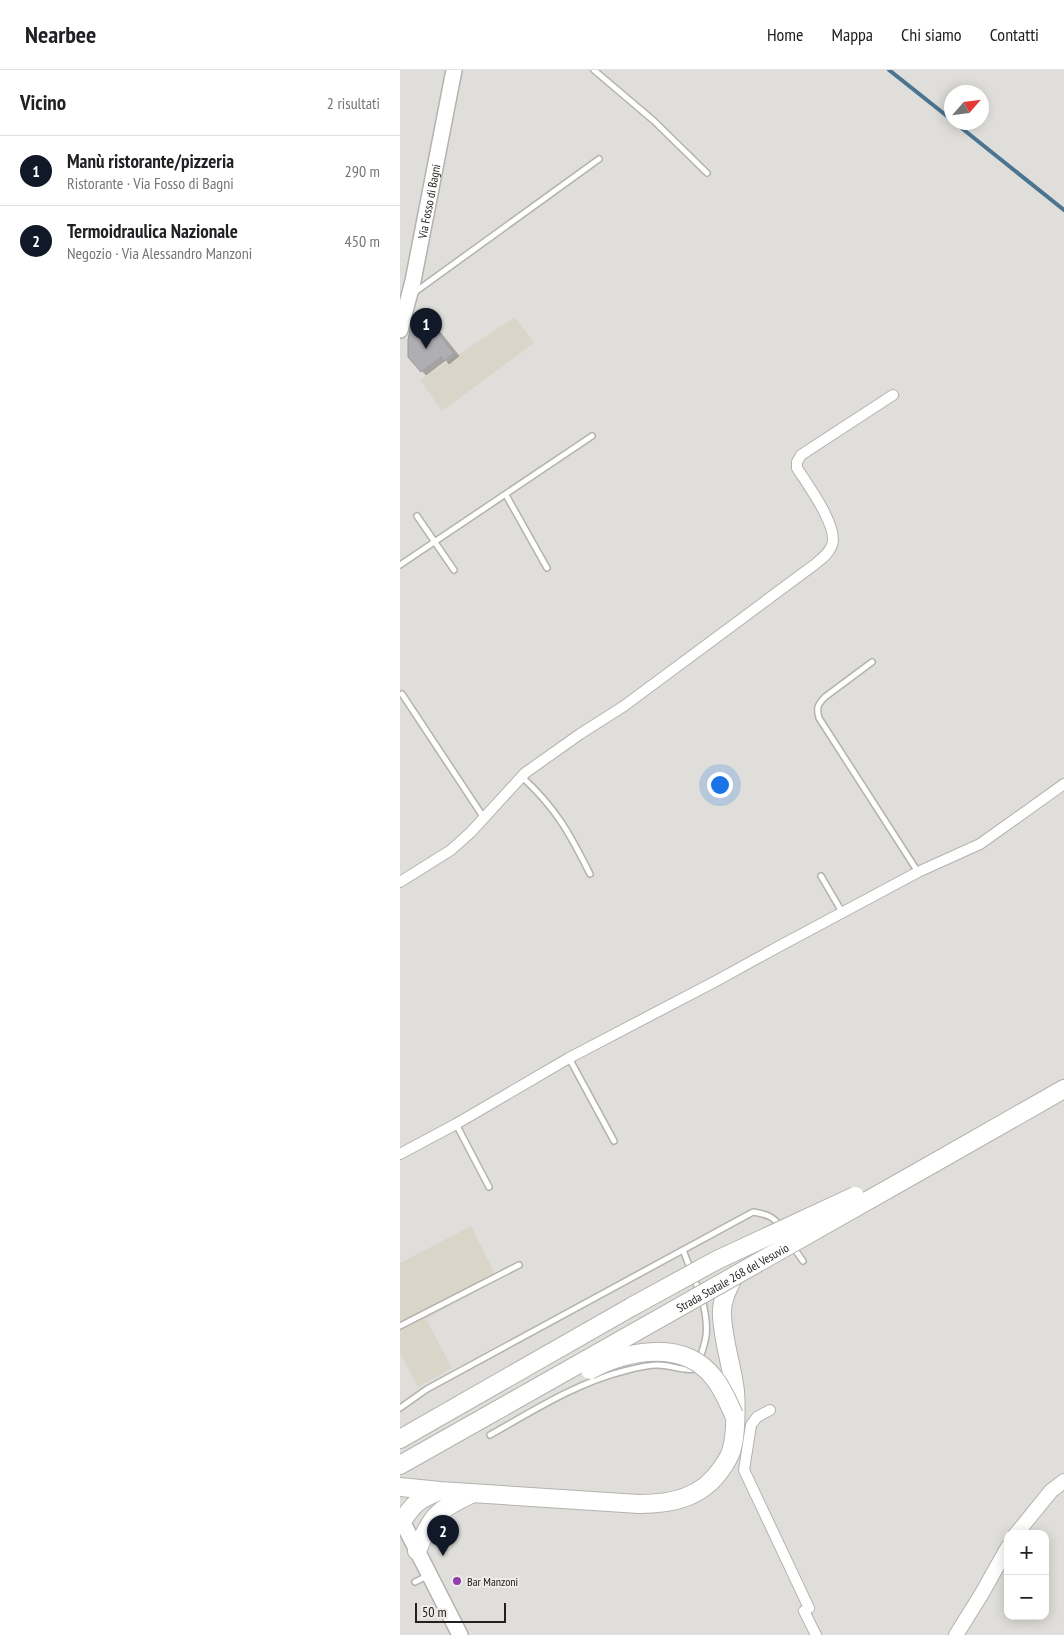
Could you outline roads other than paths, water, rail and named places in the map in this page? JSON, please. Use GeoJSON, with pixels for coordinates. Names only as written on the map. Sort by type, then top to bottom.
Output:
{"type":"FeatureCollection","features":[{"type":"Feature","properties":{"kind":"highway","name":"Strada Statale 268 del Vesuvio"},"geometry":{"type":"LineString","coordinates":[[400,1465],[1064,1090]]}},
{"type":"Feature","properties":{"kind":"highway"},"geometry":{"type":"LineString","coordinates":[[400,1438],[633,1306],[726,1256],[889,1180],[934,1163]]}},
{"type":"Feature","properties":{"kind":"highway"},"geometry":{"type":"LineString","coordinates":[[400,1487],[654,1504],[682,1500],[695,1494],[709,1484],[725,1464],[732,1449],[735,1432],[735,1391],[722,1314],[725,1294],[734,1276]]}},
{"type":"Feature","properties":{"kind":"highway"},"geometry":{"type":"LineString","coordinates":[[485,1417],[529,1400],[608,1361],[642,1352],[660,1351],[674,1353],[702,1365],[713,1376],[723,1391],[734,1415]]}},
{"type":"Feature","properties":{"kind":"highway"},"geometry":{"type":"LineString","coordinates":[[402,1526],[414,1504],[426,1496],[440,1491]]}},
{"type":"Feature","properties":{"kind":"highway"},"geometry":{"type":"LineString","coordinates":[[402,1526],[434,1515],[451,1503],[473,1493]]}},
{"type":"Feature","properties":{"kind":"highway"},"geometry":{"type":"LineString","coordinates":[[417,1551],[434,1515]]}},
{"type":"Feature","properties":{"kind":"main road","name":"Via Fosso di Bagni"},"geometry":{"type":"LineString","coordinates":[[400,330],[410,295],[454,70]]}},
{"type":"Feature","properties":{"kind":"main road"},"geometry":{"type":"LineString","coordinates":[[402,1526],[460,1635]]}},
{"type":"Feature","properties":{"kind":"street"},"geometry":{"type":"LineString","coordinates":[[400,882],[450,850],[484,818],[522,776],[624,706],[814,565],[828,552],[833,544],[832,530],[797,468],[797,462],[801,455],[893,395]]}},
{"type":"Feature","properties":{"kind":"street"},"geometry":{"type":"LineString","coordinates":[[400,1154],[570,1058],[918,872],[980,844],[1064,784]]}},
{"type":"Feature","properties":{"kind":"street"},"geometry":{"type":"LineString","coordinates":[[770,1410],[757,1418],[751,1425],[744,1470],[809,1608],[804,1611],[816,1635]]}},
{"type":"Feature","properties":{"kind":"street"},"geometry":{"type":"LineString","coordinates":[[1019,1530],[1051,1491],[1064,1482]]}},
{"type":"Feature","properties":{"kind":"street"},"geometry":{"type":"LineString","coordinates":[[956,1635],[1004,1554]]}},
{"type":"Feature","properties":{"kind":"lane"},"geometry":{"type":"LineString","coordinates":[[594,70],[654,121],[707,173]]}},
{"type":"Feature","properties":{"kind":"lane"},"geometry":{"type":"LineString","coordinates":[[410,295],[599,160]]}},
{"type":"Feature","properties":{"kind":"lane"},"geometry":{"type":"LineString","coordinates":[[400,565],[592,436]]}},
{"type":"Feature","properties":{"kind":"lane"},"geometry":{"type":"LineString","coordinates":[[506,495],[547,568]]}},
{"type":"Feature","properties":{"kind":"lane"},"geometry":{"type":"LineString","coordinates":[[417,516],[454,570]]}},
{"type":"Feature","properties":{"kind":"lane"},"geometry":{"type":"LineString","coordinates":[[872,662],[825,697],[819,703],[816,710],[819,718],[918,872]]}},
{"type":"Feature","properties":{"kind":"lane"},"geometry":{"type":"LineString","coordinates":[[402,694],[484,818]]}},
{"type":"Feature","properties":{"kind":"lane"},"geometry":{"type":"LineString","coordinates":[[522,776],[541,794],[558,816],[590,874]]}},
{"type":"Feature","properties":{"kind":"lane"},"geometry":{"type":"LineString","coordinates":[[821,876],[843,913]]}},
{"type":"Feature","properties":{"kind":"lane"},"geometry":{"type":"LineString","coordinates":[[570,1058],[614,1141]]}},
{"type":"Feature","properties":{"kind":"lane"},"geometry":{"type":"LineString","coordinates":[[456,1124],[489,1187]]}},
{"type":"Feature","properties":{"kind":"lane"},"geometry":{"type":"LineString","coordinates":[[400,1408],[427,1389],[754,1212],[767,1214],[776,1220],[803,1262]]}},
{"type":"Feature","properties":{"kind":"lane"},"geometry":{"type":"LineString","coordinates":[[490,1435],[558,1397],[591,1382],[624,1371],[657,1365],[677,1366],[690,1371],[696,1369],[707,1340],[706,1314],[698,1286],[683,1250]]}},
{"type":"Feature","properties":{"kind":"lane"},"geometry":{"type":"LineString","coordinates":[[400,1326],[519,1265]]}},
{"type":"Feature","properties":{"kind":"lane"},"geometry":{"type":"LineString","coordinates":[[415,1582],[429,1574]]}},
{"type":"Feature","properties":{"kind":"waterway"},"geometry":{"type":"LineString","coordinates":[[889,70],[944,114]]}},
{"type":"Feature","properties":{"kind":"waterway"},"geometry":{"type":"LineString","coordinates":[[964,130],[1064,210]]}},
{"type":"Feature","properties":{"kind":"place","name":"Manù ristorante/pizzeria"},"geometry":{"type":"Point","coordinates":[426,349]}},
{"type":"Feature","properties":{"kind":"place","name":"Termoidraulica Nazionale"},"geometry":{"type":"Point","coordinates":[443,1556]}},
{"type":"Feature","properties":{"kind":"place","name":"Bar Manzoni"},"geometry":{"type":"Point","coordinates":[457,1581]}}]}
